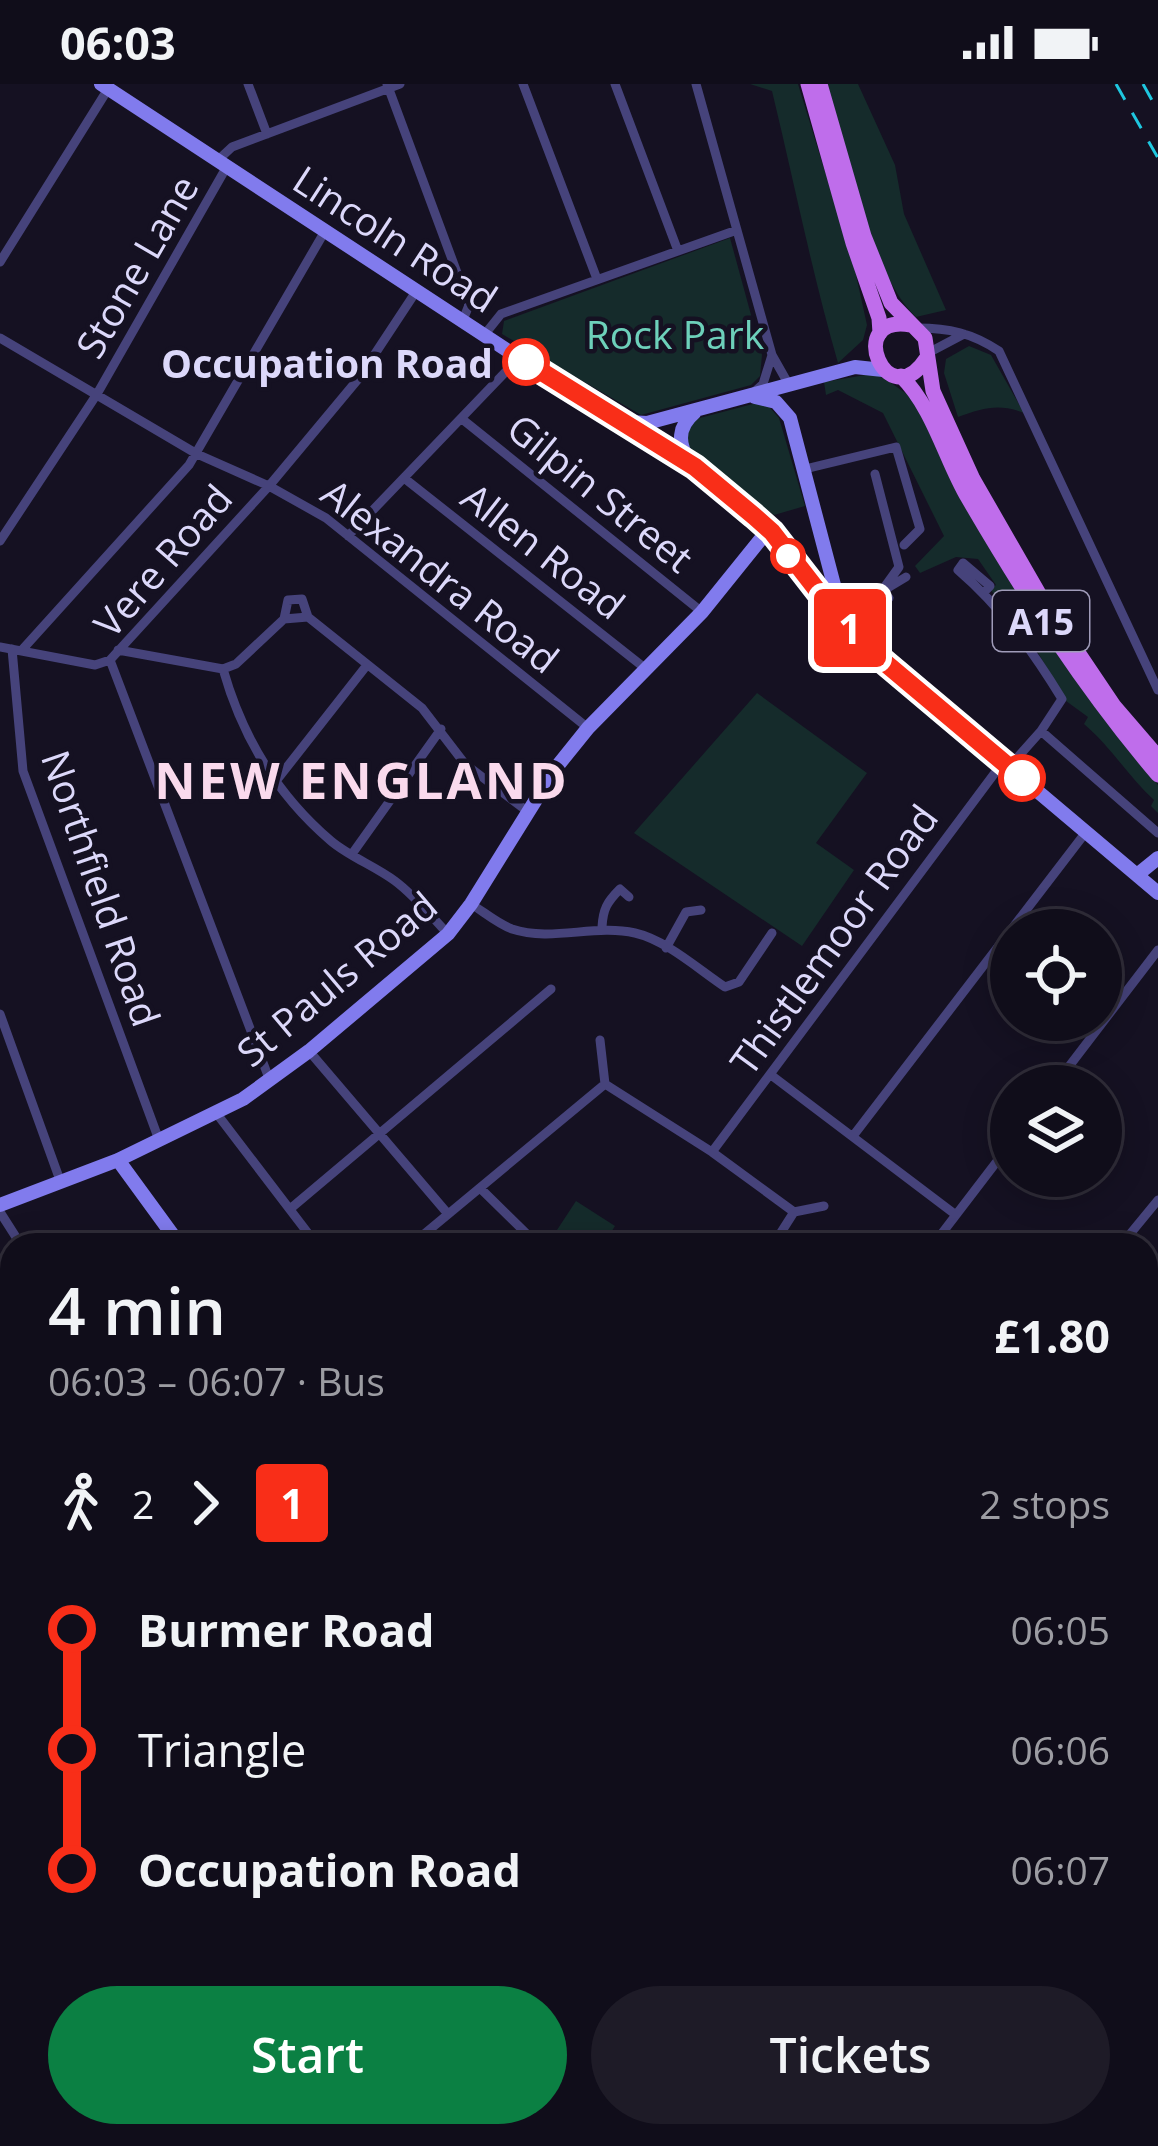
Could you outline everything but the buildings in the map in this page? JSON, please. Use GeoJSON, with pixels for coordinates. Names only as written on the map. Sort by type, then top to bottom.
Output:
{"type":"FeatureCollection","features":[{"type":"Feature","properties":{"kind":"main road"},"geometry":{"type":"LineString","coordinates":[[808,84],[879,318],[876,360],[883,370],[901,376],[914,373],[927,356],[925,338],[891,303],[864,236],[820,84]]}},
{"type":"Feature","properties":{"kind":"main road"},"geometry":{"type":"LineString","coordinates":[[878,338],[894,324],[914,326]]}},
{"type":"Feature","properties":{"kind":"main road","name":"A15"},"geometry":{"type":"LineString","coordinates":[[927,356],[937,421]]}},
{"type":"Feature","properties":{"kind":"main road","name":"A15"},"geometry":{"type":"LineString","coordinates":[[901,376],[937,421],[1034,610],[1109,717],[1158,775]]}},
{"type":"Feature","properties":{"kind":"main road","name":"A15"},"geometry":{"type":"LineString","coordinates":[[951,450],[1114,706],[1158,757]]}},
{"type":"Feature","properties":{"kind":"street"},"geometry":{"type":"LineString","coordinates":[[248,84],[267,134]]}},
{"type":"Feature","properties":{"kind":"street"},"geometry":{"type":"LineString","coordinates":[[221,164],[232,147],[400,84]]}},
{"type":"Feature","properties":{"kind":"street"},"geometry":{"type":"LineString","coordinates":[[523,84],[597,279]]}},
{"type":"Feature","properties":{"kind":"street"},"geometry":{"type":"LineString","coordinates":[[615,84],[678,250]]}},
{"type":"Feature","properties":{"kind":"street"},"geometry":{"type":"LineString","coordinates":[[696,84],[772,355],[790,385]]}},
{"type":"Feature","properties":{"kind":"street"},"geometry":{"type":"LineString","coordinates":[[0,262],[104,86]]}},
{"type":"Feature","properties":{"kind":"street","name":"Lincoln Road"},"geometry":{"type":"LineString","coordinates":[[104,86],[519,358],[695,467],[769,529],[883,661],[1158,893]]}},
{"type":"Feature","properties":{"kind":"street"},"geometry":{"type":"LineString","coordinates":[[387,86],[469,305],[463,320]]}},
{"type":"Feature","properties":{"kind":"street","name":"Stone Lane"},"geometry":{"type":"LineString","coordinates":[[0,541],[97,394],[221,164]]}},
{"type":"Feature","properties":{"kind":"street"},"geometry":{"type":"LineString","coordinates":[[484,334],[501,314],[737,230]]}},
{"type":"Feature","properties":{"kind":"street"},"geometry":{"type":"LineString","coordinates":[[11,649],[197,454],[325,231]]}},
{"type":"Feature","properties":{"kind":"street","name":"Vere Road"},"geometry":{"type":"LineString","coordinates":[[270,1081],[114,655],[269,486],[359,378],[417,290]]}},
{"type":"Feature","properties":{"kind":"street"},"geometry":{"type":"LineString","coordinates":[[914,326],[978,337],[1000,351],[1158,690]]}},
{"type":"Feature","properties":{"kind":"street"},"geometry":{"type":"LineString","coordinates":[[927,356],[964,334]]}},
{"type":"Feature","properties":{"kind":"street","name":"Alexandra Road"},"geometry":{"type":"LineString","coordinates":[[0,338],[197,454],[326,518],[588,728]]}},
{"type":"Feature","properties":{"kind":"street"},"geometry":{"type":"LineString","coordinates":[[855,367],[878,338]]}},
{"type":"Feature","properties":{"kind":"street"},"geometry":{"type":"LineString","coordinates":[[744,397],[763,384],[772,355]]}},
{"type":"Feature","properties":{"kind":"street"},"geometry":{"type":"LineString","coordinates":[[348,536],[519,358]]}},
{"type":"Feature","properties":{"kind":"street"},"geometry":{"type":"LineString","coordinates":[[624,421],[647,423],[855,367],[883,370]]}},
{"type":"Feature","properties":{"kind":"street"},"geometry":{"type":"LineString","coordinates":[[782,407],[790,385]]}},
{"type":"Feature","properties":{"kind":"street"},"geometry":{"type":"LineString","coordinates":[[744,397],[768,398],[790,418],[844,616],[885,595],[907,577]]}},
{"type":"Feature","properties":{"kind":"street"},"geometry":{"type":"LineString","coordinates":[[695,467],[680,446],[680,434],[699,409]]}},
{"type":"Feature","properties":{"kind":"street","name":"Gilpin Street"},"geometry":{"type":"LineString","coordinates":[[462,419],[702,612]]}},
{"type":"Feature","properties":{"kind":"street"},"geometry":{"type":"LineString","coordinates":[[805,469],[896,447],[920,529],[904,545]]}},
{"type":"Feature","properties":{"kind":"street"},"geometry":{"type":"LineString","coordinates":[[875,474],[899,567],[885,595]]}},
{"type":"Feature","properties":{"kind":"street","name":"Allen Road"},"geometry":{"type":"LineString","coordinates":[[404,478],[646,669]]}},
{"type":"Feature","properties":{"kind":"street","name":"St Pauls Road"},"geometry":{"type":"LineString","coordinates":[[0,1209],[217,1114],[309,1052],[448,934],[527,811],[588,728],[702,612],[769,529]]}},
{"type":"Feature","properties":{"kind":"street"},"geometry":{"type":"LineString","coordinates":[[803,566],[820,564],[826,554]]}},
{"type":"Feature","properties":{"kind":"street"},"geometry":{"type":"LineString","coordinates":[[984,592],[1030,646],[1062,698],[1041,730],[1158,833]]}},
{"type":"Feature","properties":{"kind":"street"},"geometry":{"type":"LineString","coordinates":[[11,649],[95,665],[114,655],[223,669],[236,664],[284,619],[288,600],[302,599],[308,617],[422,708],[466,764],[527,811]]}},
{"type":"Feature","properties":{"kind":"street"},"geometry":{"type":"LineString","coordinates":[[284,619],[308,617]]}},
{"type":"Feature","properties":{"kind":"street","name":"Northfield Road"},"geometry":{"type":"LineString","coordinates":[[11,649],[22,771],[159,1140]]}},
{"type":"Feature","properties":{"kind":"street"},"geometry":{"type":"LineString","coordinates":[[276,781],[367,665]]}},
{"type":"Feature","properties":{"kind":"street"},"geometry":{"type":"LineString","coordinates":[[223,669],[236,715],[276,781],[332,842],[398,882],[448,934]]}},
{"type":"Feature","properties":{"kind":"street"},"geometry":{"type":"LineString","coordinates":[[352,854],[441,729]]}},
{"type":"Feature","properties":{"kind":"street","name":"Thistlemoor Road"},"geometry":{"type":"LineString","coordinates":[[715,1148],[1006,764],[1041,730]]}},
{"type":"Feature","properties":{"kind":"street"},"geometry":{"type":"LineString","coordinates":[[854,1136],[1085,832]]}},
{"type":"Feature","properties":{"kind":"street"},"geometry":{"type":"LineString","coordinates":[[1137,875],[1158,858]]}},
{"type":"Feature","properties":{"kind":"street"},"geometry":{"type":"LineString","coordinates":[[602,927],[603,908],[620,889],[628,897]]}},
{"type":"Feature","properties":{"kind":"street"},"geometry":{"type":"LineString","coordinates":[[471,904],[508,928],[529,932],[602,927],[642,934],[725,987],[740,982],[772,933]]}},
{"type":"Feature","properties":{"kind":"street"},"geometry":{"type":"LineString","coordinates":[[665,948],[686,912],[701,910]]}},
{"type":"Feature","properties":{"kind":"street"},"geometry":{"type":"LineString","coordinates":[[1070,1065],[1158,950]]}},
{"type":"Feature","properties":{"kind":"street"},"geometry":{"type":"LineString","coordinates":[[290,1209],[551,989]]}},
{"type":"Feature","properties":{"kind":"street"},"geometry":{"type":"LineString","coordinates":[[0,1014],[61,1183]]}},
{"type":"Feature","properties":{"kind":"street"},"geometry":{"type":"LineString","coordinates":[[600,1040],[604,1084]]}},
{"type":"Feature","properties":{"kind":"street"},"geometry":{"type":"LineString","coordinates":[[309,1052],[448,1214]]}},
{"type":"Feature","properties":{"kind":"street"},"geometry":{"type":"LineString","coordinates":[[771,1075],[956,1215]]}},
{"type":"Feature","properties":{"kind":"street"},"geometry":{"type":"LineString","coordinates":[[604,1084],[715,1148],[794,1212]]}},
{"type":"Feature","properties":{"kind":"street"},"geometry":{"type":"LineString","coordinates":[[425,1233],[604,1084]]}},
{"type":"Feature","properties":{"kind":"street"},"geometry":{"type":"LineString","coordinates":[[217,1114],[308,1233]]}},
{"type":"Feature","properties":{"kind":"street"},"geometry":{"type":"LineString","coordinates":[[118,1160],[171,1233]]}},
{"type":"Feature","properties":{"kind":"street"},"geometry":{"type":"LineString","coordinates":[[942,1233],[990,1170]]}},
{"type":"Feature","properties":{"kind":"street"},"geometry":{"type":"LineString","coordinates":[[481,1189],[526,1233]]}},
{"type":"Feature","properties":{"kind":"street"},"geometry":{"type":"LineString","coordinates":[[1132,1233],[1157,1204]]}},
{"type":"Feature","properties":{"kind":"street"},"geometry":{"type":"LineString","coordinates":[[781,1233],[794,1212],[824,1206]]}},
{"type":"Feature","properties":{"kind":"green space"},"geometry":{"type":"Polygon","coordinates":[[[750,84],[798,84],[854,266],[867,325],[863,340],[838,363],[772,91],[750,84]]]}},
{"type":"Feature","properties":{"kind":"green space"},"geometry":{"type":"Polygon","coordinates":[[[827,84],[858,84],[895,165],[904,214],[946,310],[916,317],[886,272],[861,208],[827,84]]]}},
{"type":"Feature","properties":{"kind":"green space","name":"Rock Park"},"geometry":{"type":"Polygon","coordinates":[[[730,238],[762,355],[760,376],[751,385],[641,415],[502,334],[504,321],[730,238]]]}},
{"type":"Feature","properties":{"kind":"green space"},"geometry":{"type":"Polygon","coordinates":[[[969,346],[991,355],[1024,413],[991,408],[958,417],[944,373],[946,359],[969,346]]]}},
{"type":"Feature","properties":{"kind":"green space"},"geometry":{"type":"Polygon","coordinates":[[[871,374],[911,397],[1106,721],[1158,785],[1158,813],[1151,806],[1154,800],[1084,724],[1088,717],[1066,701],[1033,644],[990,589],[996,585],[978,559],[956,557],[920,573],[915,566],[944,536],[883,413],[838,390],[826,395],[824,382],[871,374]]]}},
{"type":"Feature","properties":{"kind":"green space"},"geometry":{"type":"Polygon","coordinates":[[[764,401],[779,418],[805,506],[774,515],[694,457],[686,433],[696,419],[764,401]]]}},
{"type":"Feature","properties":{"kind":"green space"},"geometry":{"type":"Polygon","coordinates":[[[757,693],[867,773],[816,843],[854,870],[802,946],[634,833],[757,693]]]}},
{"type":"Feature","properties":{"kind":"green space"},"geometry":{"type":"Polygon","coordinates":[[[576,1201],[615,1226],[611,1233],[557,1230],[576,1201]]]}},
{"type":"Feature","properties":{"kind":"railway"},"geometry":{"type":"LineString","coordinates":[[1116,84],[1158,158]]}},
{"type":"Feature","properties":{"kind":"railway"},"geometry":{"type":"LineString","coordinates":[[1143,84],[1158,111]]}},
{"type":"Feature","properties":{"kind":"bus line","name":"1"},"geometry":{"type":"LineString","coordinates":[[526,362],[695,467],[754,516],[772,532],[838,617],[883,661],[1022,778]]}},
{"type":"Feature","properties":{"kind":"place","name":"Occupation Road"},"geometry":{"type":"Point","coordinates":[526,362]}},
{"type":"Feature","properties":{"kind":"district","name":"NEW ENGLAND"},"geometry":{"type":"Point","coordinates":[362,779]}}]}
